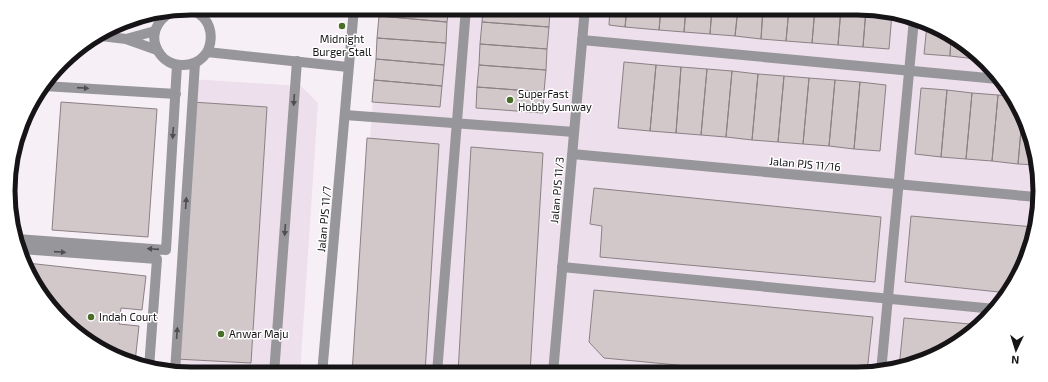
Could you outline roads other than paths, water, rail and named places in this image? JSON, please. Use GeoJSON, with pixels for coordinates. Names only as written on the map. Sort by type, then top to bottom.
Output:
{"type":"FeatureCollection","features":[{"type":"Feature","properties":{"kind":"street"},"geometry":{"type":"LineString","coordinates":[[164,17],[159,22],[155,31],[154,40],[157,50],[162,57],[169,62],[186,66],[202,59],[211,43],[211,33],[208,24],[200,15]]}},
{"type":"Feature","properties":{"kind":"street","name":"Jalan PJS 11/7"},"geometry":{"type":"LineString","coordinates":[[323,367],[353,15]]}},
{"type":"Feature","properties":{"kind":"street"},"geometry":{"type":"LineString","coordinates":[[437,367],[465,15]]}},
{"type":"Feature","properties":{"kind":"street","name":"Jalan PJS 11/3"},"geometry":{"type":"LineString","coordinates":[[554,367],[584,15]]}},
{"type":"Feature","properties":{"kind":"street"},"geometry":{"type":"LineString","coordinates":[[881,365],[914,24]]}},
{"type":"Feature","properties":{"kind":"street"},"geometry":{"type":"LineString","coordinates":[[126,38],[155,31]]}},
{"type":"Feature","properties":{"kind":"street"},"geometry":{"type":"LineString","coordinates":[[107,36],[126,38],[157,50]]}},
{"type":"Feature","properties":{"kind":"street"},"geometry":{"type":"LineString","coordinates":[[582,40],[992,78]]}},
{"type":"Feature","properties":{"kind":"street"},"geometry":{"type":"LineString","coordinates":[[207,52],[348,67]]}},
{"type":"Feature","properties":{"kind":"street"},"geometry":{"type":"LineString","coordinates":[[275,367],[297,61]]}},
{"type":"Feature","properties":{"kind":"street"},"geometry":{"type":"LineString","coordinates":[[175,366],[195,63]]}},
{"type":"Feature","properties":{"kind":"street"},"geometry":{"type":"LineString","coordinates":[[22,239],[166,250],[177,65]]}},
{"type":"Feature","properties":{"kind":"street"},"geometry":{"type":"LineString","coordinates":[[49,86],[176,94]]}},
{"type":"Feature","properties":{"kind":"street"},"geometry":{"type":"LineString","coordinates":[[345,116],[574,132]]}},
{"type":"Feature","properties":{"kind":"street","name":"Jalan PJS 11/16"},"geometry":{"type":"LineString","coordinates":[[572,154],[1033,197]]}},
{"type":"Feature","properties":{"kind":"street"},"geometry":{"type":"LineString","coordinates":[[25,249],[157,259],[149,362]]}},
{"type":"Feature","properties":{"kind":"street"},"geometry":{"type":"LineString","coordinates":[[562,267],[988,308]]}},
{"type":"Feature","properties":{"kind":"place","name":"Midnight Burger Stall"},"geometry":{"type":"Point","coordinates":[342,26]}},
{"type":"Feature","properties":{"kind":"place","name":"SuperFast Hobby Sunway"},"geometry":{"type":"Point","coordinates":[510,100]}},
{"type":"Feature","properties":{"kind":"place","name":"Indah Court"},"geometry":{"type":"Point","coordinates":[91,317]}},
{"type":"Feature","properties":{"kind":"place","name":"Anwar Maju"},"geometry":{"type":"Point","coordinates":[221,334]}}]}
